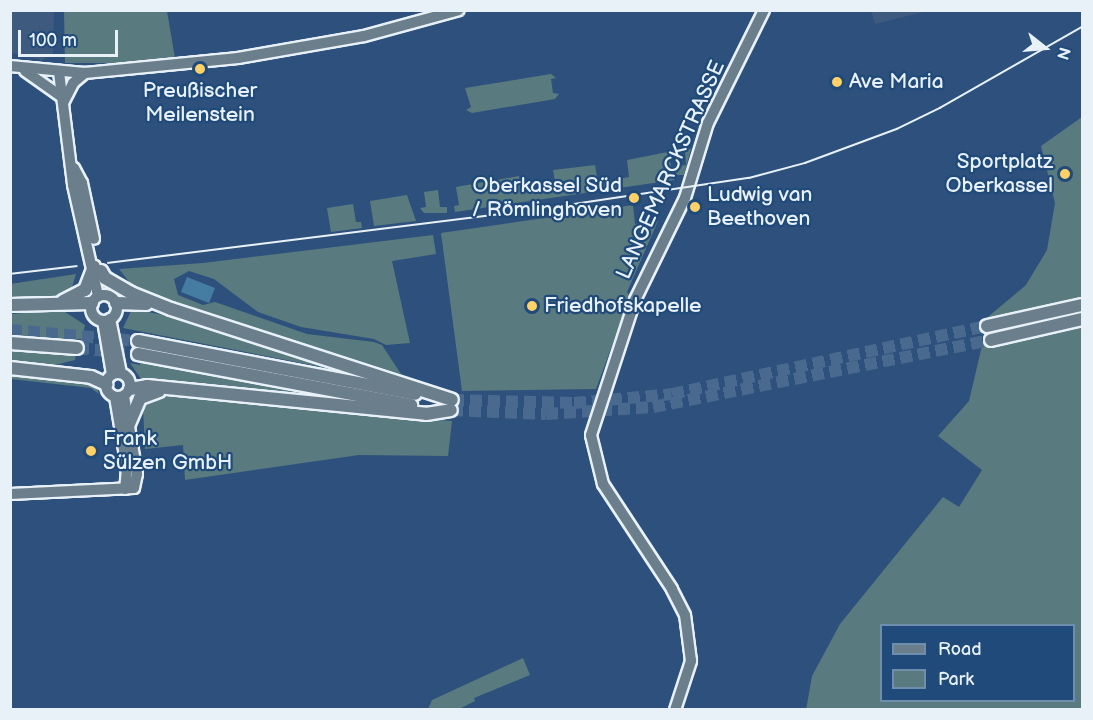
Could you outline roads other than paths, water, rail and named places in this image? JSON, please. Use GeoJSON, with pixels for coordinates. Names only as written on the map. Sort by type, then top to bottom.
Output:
{"type":"FeatureCollection","features":[{"type":"Feature","properties":{"kind":"highway"},"geometry":{"type":"LineString","coordinates":[[56,303],[85,290],[97,269],[105,278],[131,293],[171,309],[451,405]]}},
{"type":"Feature","properties":{"kind":"highway"},"geometry":{"type":"LineString","coordinates":[[10,305],[103,299],[171,309]]}},
{"type":"Feature","properties":{"kind":"highway"},"geometry":{"type":"LineString","coordinates":[[987,326],[1083,305]]}},
{"type":"Feature","properties":{"kind":"highway"},"geometry":{"type":"LineString","coordinates":[[991,340],[1083,319]]}},
{"type":"Feature","properties":{"kind":"highway"},"geometry":{"type":"LineString","coordinates":[[10,343],[77,348]]}},
{"type":"Feature","properties":{"kind":"highway"},"geometry":{"type":"LineString","coordinates":[[138,348],[451,405]]}},
{"type":"Feature","properties":{"kind":"highway"},"geometry":{"type":"LineString","coordinates":[[10,368],[91,377],[113,377]]}},
{"type":"Feature","properties":{"kind":"highway"},"geometry":{"type":"LineString","coordinates":[[123,394],[140,386],[426,414],[451,405]]}},
{"type":"Feature","properties":{"kind":"highway"},"geometry":{"type":"LineString","coordinates":[[129,424],[140,398],[152,391],[169,390]]}},
{"type":"Feature","properties":{"kind":"main road"},"geometry":{"type":"LineString","coordinates":[[15,67],[85,74],[177,65],[364,36],[459,10]]}},
{"type":"Feature","properties":{"kind":"main road","name":"LANGEMARCKSTRASSE"},"geometry":{"type":"LineString","coordinates":[[675,710],[691,662],[685,615],[672,589],[603,484],[591,435],[635,300],[685,198],[708,123],[764,10]]}},
{"type":"Feature","properties":{"kind":"main road"},"geometry":{"type":"LineString","coordinates":[[15,67],[62,100]]}},
{"type":"Feature","properties":{"kind":"main road"},"geometry":{"type":"LineString","coordinates":[[59,72],[74,167],[82,183],[103,299],[116,314],[106,320]]}},
{"type":"Feature","properties":{"kind":"main road"},"geometry":{"type":"LineString","coordinates":[[62,100],[73,83],[85,74]]}},
{"type":"Feature","properties":{"kind":"main road"},"geometry":{"type":"LineString","coordinates":[[103,299],[93,315],[106,320]]}},
{"type":"Feature","properties":{"kind":"main road"},"geometry":{"type":"LineString","coordinates":[[106,320],[113,377],[123,394],[137,474],[130,489]]}},
{"type":"Feature","properties":{"kind":"main road"},"geometry":{"type":"LineString","coordinates":[[113,377],[128,378],[123,394],[130,489]]}},
{"type":"Feature","properties":{"kind":"main road"},"geometry":{"type":"LineString","coordinates":[[10,494],[130,489]]}},
{"type":"Feature","properties":{"kind":"tunnel"},"geometry":{"type":"LineString","coordinates":[[452,400],[574,403],[672,394],[987,326]]}},
{"type":"Feature","properties":{"kind":"tunnel"},"geometry":{"type":"LineString","coordinates":[[10,330],[138,341]]}},
{"type":"Feature","properties":{"kind":"tunnel"},"geometry":{"type":"LineString","coordinates":[[451,410],[546,414],[653,407],[991,340]]}},
{"type":"Feature","properties":{"kind":"tunnel"},"geometry":{"type":"LineString","coordinates":[[77,348],[138,354]]}},
{"type":"Feature","properties":{"kind":"tram line"},"geometry":{"type":"LineString","coordinates":[[108,263],[534,210],[749,178],[805,163],[897,129],[940,108],[1082,27]]}},
{"type":"Feature","properties":{"kind":"tram line"},"geometry":{"type":"LineString","coordinates":[[10,274],[77,266]]}},
{"type":"Feature","properties":{"kind":"place","name":"Preußischer Meilenstein"},"geometry":{"type":"Point","coordinates":[200,69]}},
{"type":"Feature","properties":{"kind":"place","name":"Ave Maria"},"geometry":{"type":"Point","coordinates":[837,82]}},
{"type":"Feature","properties":{"kind":"place","name":"Sportplatz Oberkassel"},"geometry":{"type":"Point","coordinates":[1065,174]}},
{"type":"Feature","properties":{"kind":"place","name":"Oberkassel Süd / Römlinghoven"},"geometry":{"type":"Point","coordinates":[634,198]}},
{"type":"Feature","properties":{"kind":"place","name":"Ludwig van Beethoven"},"geometry":{"type":"Point","coordinates":[695,207]}},
{"type":"Feature","properties":{"kind":"place","name":"Friedhofskapelle"},"geometry":{"type":"Point","coordinates":[532,306]}},
{"type":"Feature","properties":{"kind":"place","name":"Frank Sülzen GmbH"},"geometry":{"type":"Point","coordinates":[91,451]}}]}
